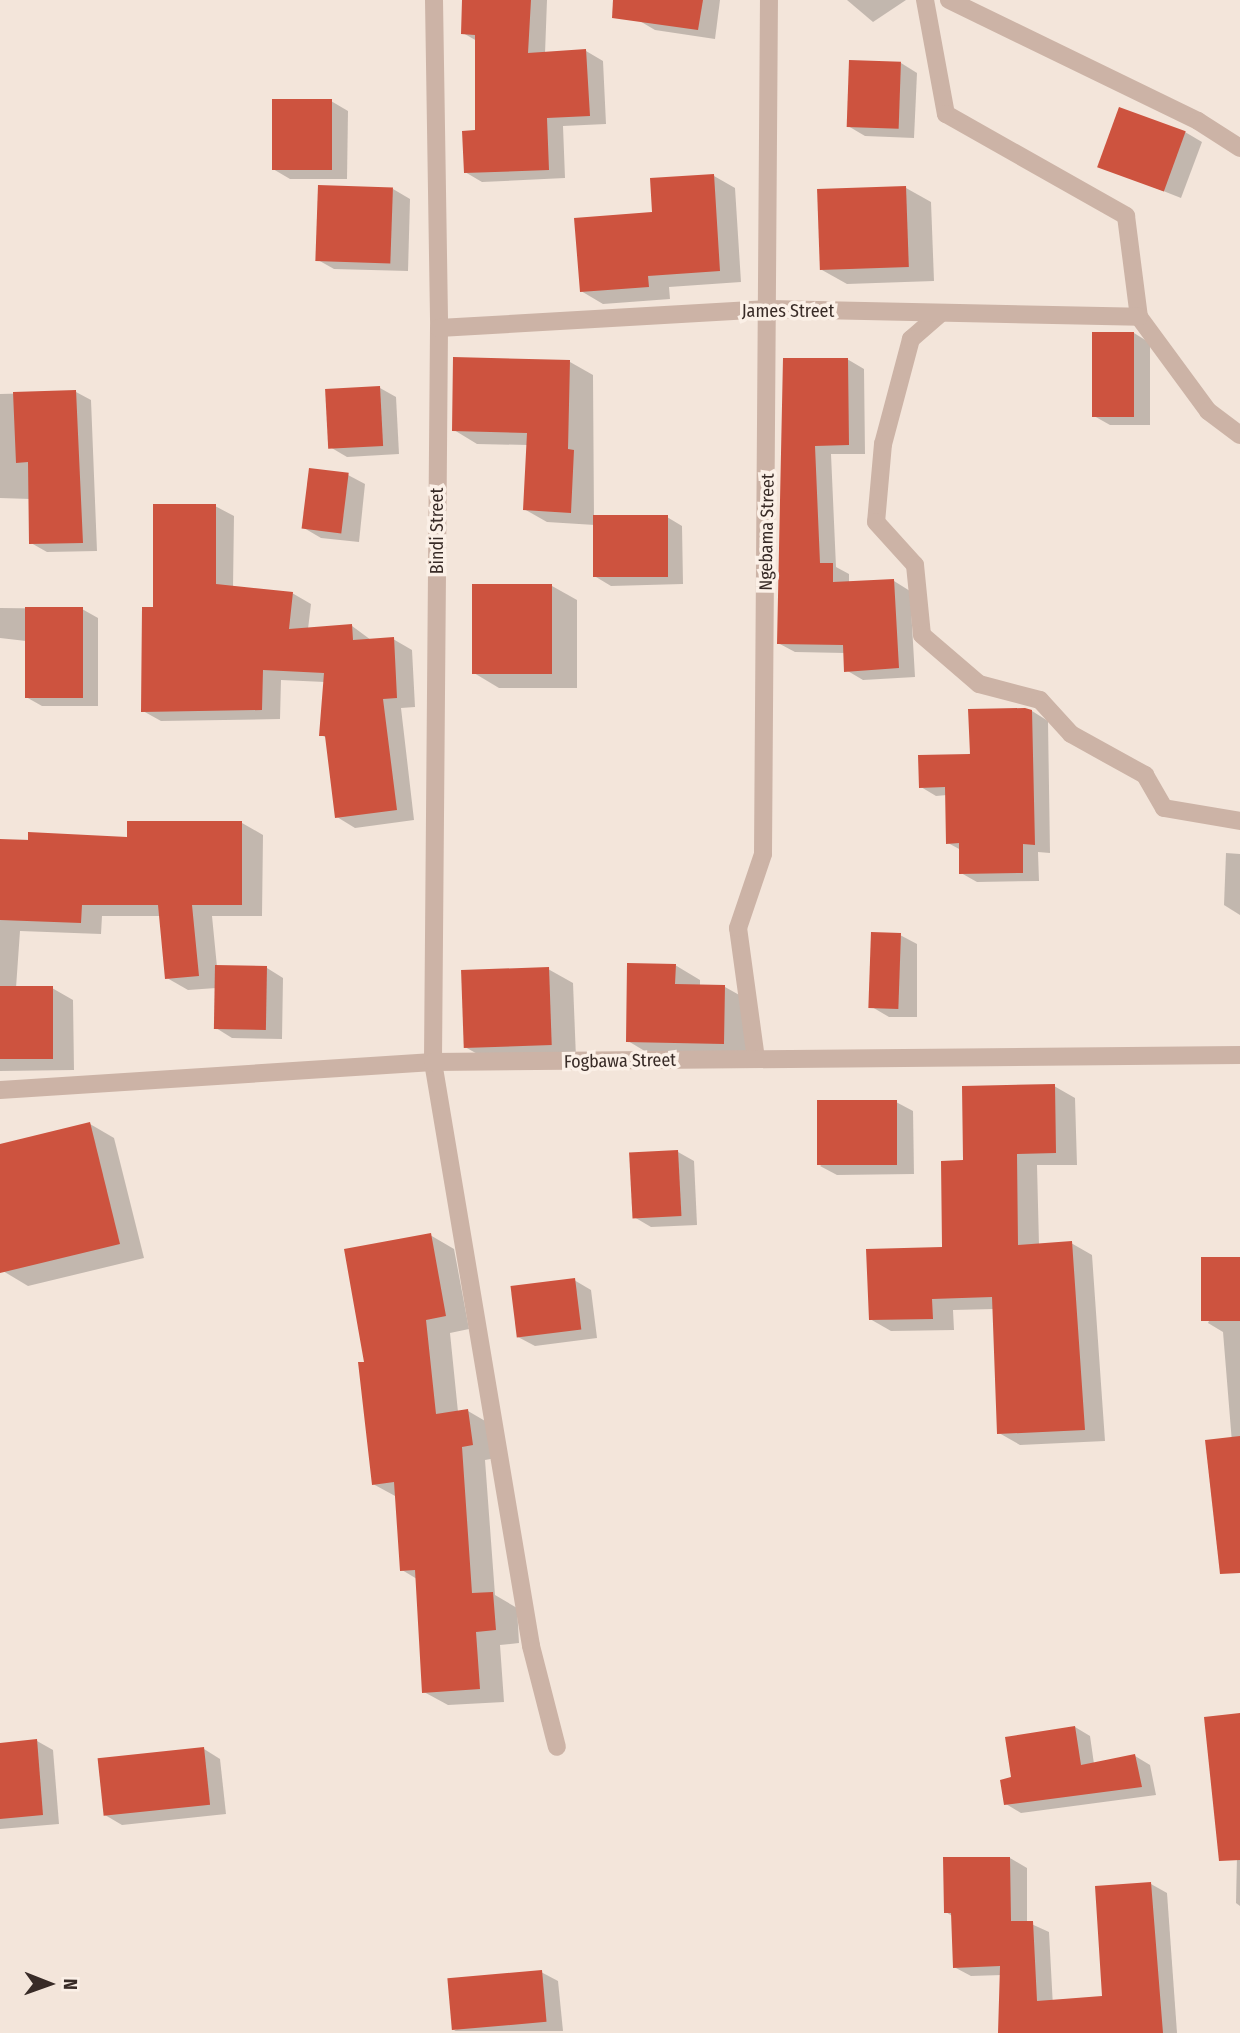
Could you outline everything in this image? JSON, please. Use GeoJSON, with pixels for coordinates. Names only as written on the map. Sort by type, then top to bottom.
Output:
{"type":"FeatureCollection","features":[{"type":"Feature","properties":{"kind":"street","name":"Bindi Street"},"geometry":{"type":"LineString","coordinates":[[434,0],[439,328],[433,1062],[531,1646],[557,1747]]}},
{"type":"Feature","properties":{"kind":"street","name":"Ngebama Street"},"geometry":{"type":"LineString","coordinates":[[756,1059],[737,928],[763,854],[770,309],[769,0]]}},
{"type":"Feature","properties":{"kind":"street"},"geometry":{"type":"LineString","coordinates":[[925,0],[946,114],[1126,216],[1139,317],[1208,411],[1240,435]]}},
{"type":"Feature","properties":{"kind":"street"},"geometry":{"type":"LineString","coordinates":[[949,0],[1198,121],[1240,148]]}},
{"type":"Feature","properties":{"kind":"street","name":"James Street"},"geometry":{"type":"LineString","coordinates":[[439,328],[770,309],[1139,317]]}},
{"type":"Feature","properties":{"kind":"street"},"geometry":{"type":"LineString","coordinates":[[941,313],[911,339],[883,444],[876,522],[915,565],[922,635],[979,684],[1040,700],[1071,733],[1145,775],[1164,808],[1240,821]]}},
{"type":"Feature","properties":{"kind":"street","name":"Fogbawa Street"},"geometry":{"type":"LineString","coordinates":[[0,1090],[433,1062],[1240,1055]]}},
{"type":"Feature","properties":{"kind":"building"},"geometry":{"type":"Polygon","coordinates":[[[462,0],[531,0],[528,53],[586,49],[590,116],[547,118],[549,170],[464,173],[462,131],[475,130],[475,35],[461,34],[462,0]]]}},
{"type":"Feature","properties":{"kind":"building"},"geometry":{"type":"Polygon","coordinates":[[[613,0],[703,0],[698,30],[612,18],[613,0]]]}},
{"type":"Feature","properties":{"kind":"building"},"geometry":{"type":"Polygon","coordinates":[[[849,60],[901,62],[899,129],[847,127],[849,60]]]}},
{"type":"Feature","properties":{"kind":"building"},"geometry":{"type":"Polygon","coordinates":[[[272,99],[332,99],[332,170],[272,170],[272,99]]]}},
{"type":"Feature","properties":{"kind":"building"},"geometry":{"type":"Polygon","coordinates":[[[1119,107],[1186,131],[1164,191],[1097,167],[1119,107]]]}},
{"type":"Feature","properties":{"kind":"building"},"geometry":{"type":"Polygon","coordinates":[[[714,174],[720,271],[648,276],[649,287],[580,292],[574,218],[652,212],[650,178],[714,174]]]}},
{"type":"Feature","properties":{"kind":"building"},"geometry":{"type":"Polygon","coordinates":[[[318,185],[393,188],[390,264],[315,261],[318,185]]]}},
{"type":"Feature","properties":{"kind":"building"},"geometry":{"type":"Polygon","coordinates":[[[906,186],[909,267],[820,270],[817,189],[906,186]]]}},
{"type":"Feature","properties":{"kind":"building"},"geometry":{"type":"Polygon","coordinates":[[[1092,332],[1134,332],[1134,417],[1092,417],[1092,332]]]}},
{"type":"Feature","properties":{"kind":"building"},"geometry":{"type":"Polygon","coordinates":[[[453,357],[570,360],[568,449],[574,450],[571,513],[523,510],[527,433],[452,431],[453,357]]]}},
{"type":"Feature","properties":{"kind":"building"},"geometry":{"type":"Polygon","coordinates":[[[783,358],[848,358],[849,445],[815,446],[820,563],[833,563],[833,582],[894,579],[899,668],[844,672],[843,645],[777,644],[783,358]]]}},
{"type":"Feature","properties":{"kind":"building"},"geometry":{"type":"Polygon","coordinates":[[[380,386],[383,446],[328,449],[325,389],[380,386]]]}},
{"type":"Feature","properties":{"kind":"building"},"geometry":{"type":"Polygon","coordinates":[[[76,390],[83,543],[29,544],[28,462],[16,463],[13,392],[76,390]]]}},
{"type":"Feature","properties":{"kind":"building"},"geometry":{"type":"Polygon","coordinates":[[[309,468],[349,473],[341,533],[302,529],[309,468]]]}},
{"type":"Feature","properties":{"kind":"building"},"geometry":{"type":"Polygon","coordinates":[[[153,504],[216,504],[216,584],[293,592],[289,629],[352,624],[353,640],[394,637],[397,698],[383,699],[397,810],[335,818],[325,736],[319,736],[324,673],[263,670],[262,710],[141,712],[142,607],[153,607],[153,504]]]}},
{"type":"Feature","properties":{"kind":"building"},"geometry":{"type":"Polygon","coordinates":[[[593,515],[668,515],[668,577],[593,577],[593,515]]]}},
{"type":"Feature","properties":{"kind":"building"},"geometry":{"type":"Polygon","coordinates":[[[472,584],[552,584],[552,674],[472,674],[472,584]]]}},
{"type":"Feature","properties":{"kind":"building"},"geometry":{"type":"Polygon","coordinates":[[[25,607],[83,607],[83,698],[25,698],[25,607]]]}},
{"type":"Feature","properties":{"kind":"building"},"geometry":{"type":"Polygon","coordinates":[[[968,709],[1032,710],[1035,845],[1023,844],[1023,873],[959,874],[959,843],[946,844],[945,787],[919,788],[918,755],[970,754],[968,709]]]}},
{"type":"Feature","properties":{"kind":"building"},"geometry":{"type":"Polygon","coordinates":[[[127,821],[242,821],[242,905],[192,905],[199,976],[165,979],[158,905],[82,905],[81,923],[0,920],[0,839],[28,840],[28,832],[127,837],[127,821]]]}},
{"type":"Feature","properties":{"kind":"building"},"geometry":{"type":"Polygon","coordinates":[[[871,932],[901,933],[898,1009],[868,1008],[871,932]]]}},
{"type":"Feature","properties":{"kind":"building"},"geometry":{"type":"Polygon","coordinates":[[[627,963],[676,964],[675,984],[725,985],[724,1044],[626,1042],[627,963]]]}},
{"type":"Feature","properties":{"kind":"building"},"geometry":{"type":"Polygon","coordinates":[[[215,965],[267,966],[266,1030],[214,1029],[215,965]]]}},
{"type":"Feature","properties":{"kind":"building"},"geometry":{"type":"Polygon","coordinates":[[[549,967],[552,1045],[464,1048],[461,970],[549,967]]]}},
{"type":"Feature","properties":{"kind":"building"},"geometry":{"type":"Polygon","coordinates":[[[0,986],[53,986],[53,1059],[0,1059],[0,986]]]}},
{"type":"Feature","properties":{"kind":"building"},"geometry":{"type":"Polygon","coordinates":[[[1055,1084],[1056,1153],[1017,1154],[1018,1245],[1072,1241],[1085,1430],[997,1434],[992,1297],[932,1299],[933,1319],[869,1320],[866,1249],[942,1247],[941,1161],[963,1160],[962,1086],[1055,1084]]]}},
{"type":"Feature","properties":{"kind":"building"},"geometry":{"type":"Polygon","coordinates":[[[817,1100],[897,1100],[897,1165],[817,1165],[817,1100]]]}},
{"type":"Feature","properties":{"kind":"building"},"geometry":{"type":"Polygon","coordinates":[[[90,1122],[120,1244],[0,1273],[0,1144],[90,1122]]]}},
{"type":"Feature","properties":{"kind":"building"},"geometry":{"type":"Polygon","coordinates":[[[678,1150],[681,1216],[633,1218],[629,1153],[678,1150]]]}},
{"type":"Feature","properties":{"kind":"building"},"geometry":{"type":"Polygon","coordinates":[[[431,1233],[446,1316],[426,1320],[436,1414],[468,1409],[473,1445],[462,1447],[472,1593],[493,1592],[496,1630],[476,1632],[480,1689],[422,1693],[415,1570],[400,1571],[394,1482],[372,1485],[358,1362],[364,1362],[344,1249],[431,1233]]]}},
{"type":"Feature","properties":{"kind":"building"},"geometry":{"type":"Polygon","coordinates":[[[1201,1257],[1240,1257],[1240,1321],[1201,1321],[1201,1257]]]}},
{"type":"Feature","properties":{"kind":"building"},"geometry":{"type":"Polygon","coordinates":[[[575,1278],[581,1330],[517,1338],[510,1286],[575,1278]]]}},
{"type":"Feature","properties":{"kind":"building"},"geometry":{"type":"Polygon","coordinates":[[[1240,1436],[1240,1573],[1220,1574],[1205,1440],[1240,1436]]]}},
{"type":"Feature","properties":{"kind":"building"},"geometry":{"type":"Polygon","coordinates":[[[1240,1713],[1240,1860],[1219,1861],[1204,1717],[1240,1713]]]}},
{"type":"Feature","properties":{"kind":"building"},"geometry":{"type":"Polygon","coordinates":[[[1075,1726],[1081,1765],[1135,1754],[1142,1787],[1004,1805],[1000,1780],[1011,1777],[1005,1737],[1075,1726]]]}},
{"type":"Feature","properties":{"kind":"building"},"geometry":{"type":"Polygon","coordinates":[[[37,1739],[43,1815],[0,1819],[0,1743],[37,1739]]]}},
{"type":"Feature","properties":{"kind":"building"},"geometry":{"type":"Polygon","coordinates":[[[204,1747],[210,1805],[104,1816],[98,1758],[204,1747]]]}},
{"type":"Feature","properties":{"kind":"building"},"geometry":{"type":"Polygon","coordinates":[[[943,1857],[1010,1857],[1011,1921],[1033,1921],[1037,2001],[1102,1996],[1095,1886],[1151,1882],[1163,2033],[998,2033],[1000,1966],[953,1968],[951,1913],[944,1913],[943,1857]]]}},
{"type":"Feature","properties":{"kind":"building"},"geometry":{"type":"Polygon","coordinates":[[[542,1970],[547,2022],[452,2030],[447,1978],[542,1970]]]}}]}
